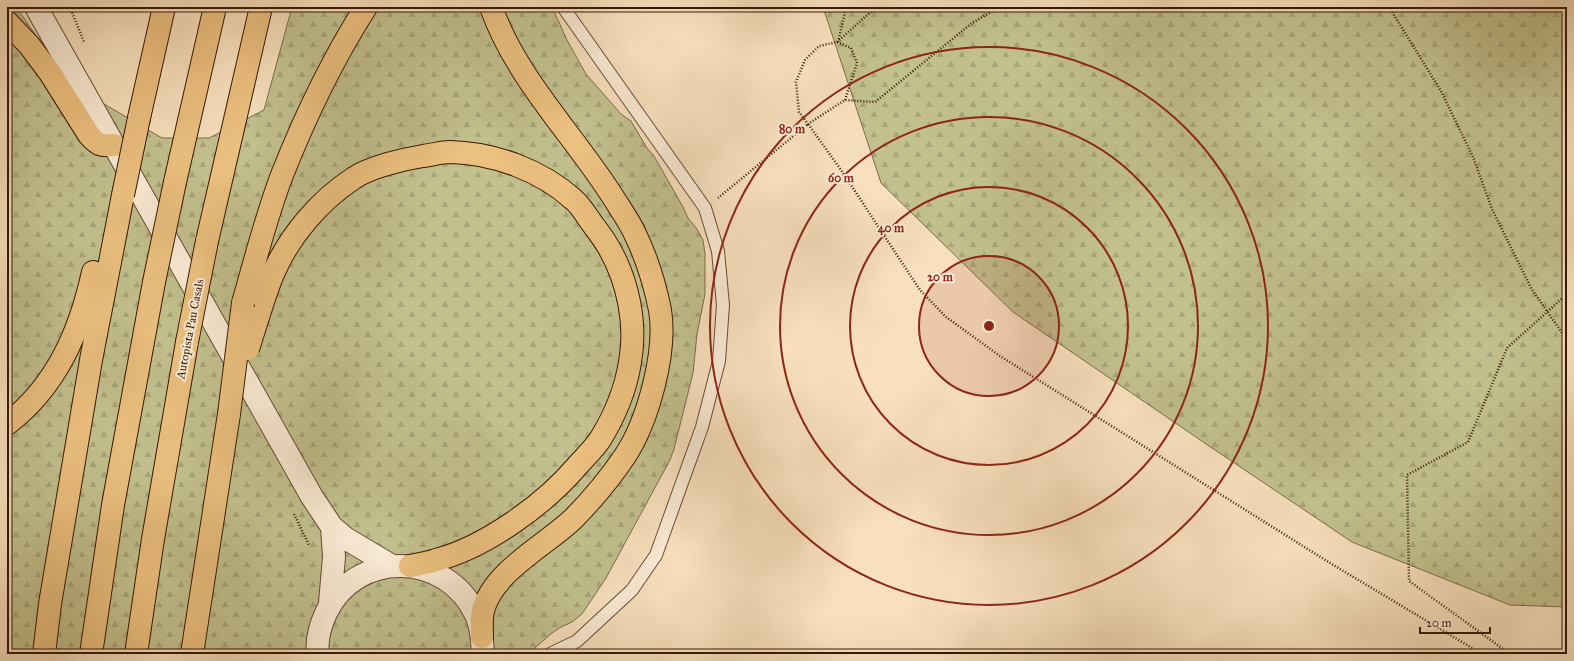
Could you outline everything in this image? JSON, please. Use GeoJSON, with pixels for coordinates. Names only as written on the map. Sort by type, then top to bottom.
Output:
{"type":"FeatureCollection","features":[{"type":"Feature","properties":{"kind":"highway"},"geometry":{"type":"LineString","coordinates":[[7,424],[43,388],[67,351],[78,326],[116,207],[139,118],[164,7]]}},
{"type":"Feature","properties":{"kind":"highway"},"geometry":{"type":"LineString","coordinates":[[92,654],[114,497],[154,282],[215,7]]}},
{"type":"Feature","properties":{"kind":"highway","name":"Autopista Pau Casals"},"geometry":{"type":"LineString","coordinates":[[136,654],[155,524],[187,342],[208,241],[261,7]]}},
{"type":"Feature","properties":{"kind":"highway"},"geometry":{"type":"LineString","coordinates":[[192,654],[229,414],[268,218],[282,176],[310,110],[331,68],[366,7]]}},
{"type":"Feature","properties":{"kind":"highway"},"geometry":{"type":"LineString","coordinates":[[482,645],[483,611],[487,600],[498,583],[514,566],[572,520],[600,489],[625,455],[640,425],[650,397],[657,372],[660,344],[660,313],[654,285],[636,235],[599,176],[537,90],[514,55],[491,7]]}},
{"type":"Feature","properties":{"kind":"highway"},"geometry":{"type":"LineString","coordinates":[[7,22],[29,45],[50,73],[92,139],[96,143],[103,146],[114,145]]}},
{"type":"Feature","properties":{"kind":"highway"},"geometry":{"type":"LineString","coordinates":[[250,310],[296,234],[326,200],[355,176],[382,166],[413,158],[447,152],[478,154],[505,161],[554,185],[576,201],[609,247],[620,272],[629,300],[632,331],[631,360],[623,391],[601,439],[571,474],[546,498],[502,530],[474,546],[438,560],[401,566]]}},
{"type":"Feature","properties":{"kind":"highway"},"geometry":{"type":"LineString","coordinates":[[44,654],[50,604],[116,207]]}},
{"type":"Feature","properties":{"kind":"street"},"geometry":{"type":"LineString","coordinates":[[36,7],[312,496],[332,527],[345,538],[401,566],[430,571],[450,582],[464,595],[476,615],[482,645]]}},
{"type":"Feature","properties":{"kind":"street"},"geometry":{"type":"LineString","coordinates":[[330,603],[334,557],[332,527]]}},
{"type":"Feature","properties":{"kind":"street"},"geometry":{"type":"LineString","coordinates":[[318,654],[320,626],[330,603],[343,588],[356,577],[369,571],[401,566]]}},
{"type":"Feature","properties":{"kind":"lane"},"geometry":{"type":"LineString","coordinates":[[550,654],[577,641],[632,590],[656,555],[697,441],[719,361],[723,305],[718,251],[705,208],[563,7]]}},
{"type":"Feature","properties":{"kind":"path"},"geometry":{"type":"LineString","coordinates":[[837,42],[844,17],[845,7]]}},
{"type":"Feature","properties":{"kind":"path"},"geometry":{"type":"LineString","coordinates":[[878,7],[837,42],[819,46],[805,60],[796,82],[799,112],[839,167],[920,290],[946,317],[1013,365],[1330,563],[1482,654]]}},
{"type":"Feature","properties":{"kind":"path"},"geometry":{"type":"LineString","coordinates":[[705,208],[808,124],[845,100],[875,102],[972,23],[1000,7]]}},
{"type":"Feature","properties":{"kind":"path"},"geometry":{"type":"LineString","coordinates":[[1389,7],[1441,91],[1474,157],[1492,209],[1531,288],[1567,340]]}},
{"type":"Feature","properties":{"kind":"path"},"geometry":{"type":"LineString","coordinates":[[837,42],[851,48],[858,62],[845,100]]}},
{"type":"Feature","properties":{"kind":"path"},"geometry":{"type":"LineString","coordinates":[[1510,654],[1409,582],[1407,475],[1468,442],[1507,348],[1567,294]]}},
{"type":"Feature","properties":{"kind":"green space"},"geometry":{"type":"Polygon","coordinates":[[[7,7],[16,7],[70,84],[162,138],[209,138],[264,110],[292,7],[552,7],[567,40],[586,74],[621,114],[631,121],[647,148],[654,156],[688,218],[697,229],[703,240],[705,254],[705,294],[697,334],[693,373],[674,449],[670,460],[606,578],[582,614],[572,622],[552,633],[528,654],[7,654],[7,7]]]}},
{"type":"Feature","properties":{"kind":"green space"},"geometry":{"type":"Polygon","coordinates":[[[823,7],[1567,7],[1567,607],[1510,605],[1352,542],[1013,312],[881,183],[823,7]]]}}]}
